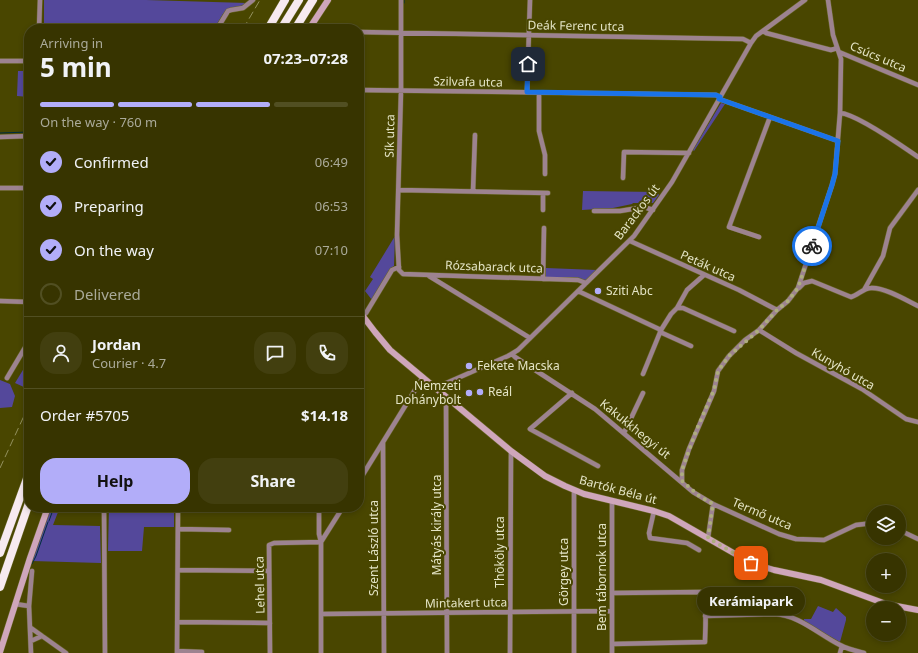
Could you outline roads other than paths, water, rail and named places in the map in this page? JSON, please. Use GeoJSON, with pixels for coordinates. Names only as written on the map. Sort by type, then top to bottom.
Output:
{"type":"FeatureCollection","features":[{"type":"Feature","properties":{"kind":"highway"},"geometry":{"type":"LineString","coordinates":[[271,24],[285,0]]}},
{"type":"Feature","properties":{"kind":"highway"},"geometry":{"type":"LineString","coordinates":[[284,24],[299,0]]}},
{"type":"Feature","properties":{"kind":"highway"},"geometry":{"type":"LineString","coordinates":[[298,24],[313,0]]}},
{"type":"Feature","properties":{"kind":"highway"},"geometry":{"type":"LineString","coordinates":[[0,553],[24,487]]}},
{"type":"Feature","properties":{"kind":"highway"},"geometry":{"type":"LineString","coordinates":[[0,587],[26,512]]}},
{"type":"Feature","properties":{"kind":"street"},"geometry":{"type":"LineString","coordinates":[[39,24],[40,0]]}},
{"type":"Feature","properties":{"kind":"street"},"geometry":{"type":"LineString","coordinates":[[220,24],[228,12],[243,8],[253,0]]}},
{"type":"Feature","properties":{"kind":"street"},"geometry":{"type":"LineString","coordinates":[[313,24],[328,0]]}},
{"type":"Feature","properties":{"kind":"street","name":"Sík utca"},"geometry":{"type":"LineString","coordinates":[[401,0],[398,235],[399,267],[401,273]]}},
{"type":"Feature","properties":{"kind":"street"},"geometry":{"type":"LineString","coordinates":[[527,92],[530,0]]}},
{"type":"Feature","properties":{"kind":"street","name":"Barackos út"},"geometry":{"type":"LineString","coordinates":[[435,388],[512,354],[630,241],[672,182],[751,42],[756,36],[805,0]]}},
{"type":"Feature","properties":{"kind":"street"},"geometry":{"type":"LineString","coordinates":[[798,288],[835,174],[840,113],[842,59],[838,50],[828,0]]}},
{"type":"Feature","properties":{"kind":"street","name":"Csúcs utca"},"geometry":{"type":"LineString","coordinates":[[763,31],[831,50],[838,50],[918,85]]}},
{"type":"Feature","properties":{"kind":"street","name":"Deák Ferenc utca"},"geometry":{"type":"LineString","coordinates":[[364,32],[743,39],[751,42]]}},
{"type":"Feature","properties":{"kind":"street"},"geometry":{"type":"LineString","coordinates":[[0,61],[24,61]]}},
{"type":"Feature","properties":{"kind":"street","name":"Szilvafa utca"},"geometry":{"type":"LineString","coordinates":[[364,90],[716,95],[719,98],[838,141]]}},
{"type":"Feature","properties":{"kind":"street"},"geometry":{"type":"LineString","coordinates":[[539,93],[539,131],[545,155],[545,174]]}},
{"type":"Feature","properties":{"kind":"street"},"geometry":{"type":"LineString","coordinates":[[840,113],[845,113],[859,120],[918,157]]}},
{"type":"Feature","properties":{"kind":"street"},"geometry":{"type":"LineString","coordinates":[[759,236],[729,227],[770,117]]}},
{"type":"Feature","properties":{"kind":"street"},"geometry":{"type":"LineString","coordinates":[[473,191],[475,135]]}},
{"type":"Feature","properties":{"kind":"street"},"geometry":{"type":"LineString","coordinates":[[0,137],[24,136]]}},
{"type":"Feature","properties":{"kind":"street"},"geometry":{"type":"LineString","coordinates":[[623,178],[624,152],[689,153]]}},
{"type":"Feature","properties":{"kind":"street"},"geometry":{"type":"LineString","coordinates":[[0,188],[24,188]]}},
{"type":"Feature","properties":{"kind":"street"},"geometry":{"type":"LineString","coordinates":[[399,190],[545,193],[543,210]]}},
{"type":"Feature","properties":{"kind":"street"},"geometry":{"type":"LineString","coordinates":[[864,290],[883,256],[890,228],[918,190]]}},
{"type":"Feature","properties":{"kind":"street"},"geometry":{"type":"LineString","coordinates":[[594,211],[620,211],[644,207],[652,210]]}},
{"type":"Feature","properties":{"kind":"street"},"geometry":{"type":"LineString","coordinates":[[543,279],[544,228]]}},
{"type":"Feature","properties":{"kind":"street","name":"Peták utca"},"geometry":{"type":"LineString","coordinates":[[630,241],[738,290],[777,310]]}},
{"type":"Feature","properties":{"kind":"street"},"geometry":{"type":"LineString","coordinates":[[364,313],[366,313],[392,270],[399,267]]}},
{"type":"Feature","properties":{"kind":"street","name":"Rózsabarack utca"},"geometry":{"type":"LineString","coordinates":[[401,273],[578,280],[586,284]]}},
{"type":"Feature","properties":{"kind":"street"},"geometry":{"type":"LineString","coordinates":[[428,275],[530,338]]}},
{"type":"Feature","properties":{"kind":"street"},"geometry":{"type":"LineString","coordinates":[[643,374],[661,331],[671,314],[677,308],[688,290],[704,275]]}},
{"type":"Feature","properties":{"kind":"street"},"geometry":{"type":"LineString","coordinates":[[682,481],[682,470],[689,449],[714,390],[718,371],[729,356],[759,330],[804,283],[812,281],[851,297],[871,288],[883,290],[918,306]]}},
{"type":"Feature","properties":{"kind":"street"},"geometry":{"type":"LineString","coordinates":[[578,291],[691,346]]}},
{"type":"Feature","properties":{"kind":"street"},"geometry":{"type":"LineString","coordinates":[[0,301],[24,302]]}},
{"type":"Feature","properties":{"kind":"street"},"geometry":{"type":"LineString","coordinates":[[677,308],[683,308],[734,331]]}},
{"type":"Feature","properties":{"kind":"street","name":"Bartók Béla út"},"geometry":{"type":"LineString","coordinates":[[364,317],[390,350],[511,451],[545,476],[574,490],[669,516],[759,566],[821,580],[886,604],[918,610]]}},
{"type":"Feature","properties":{"kind":"street","name":"Kunyhó utca"},"geometry":{"type":"LineString","coordinates":[[759,330],[796,353],[862,389],[906,419],[918,422]]}},
{"type":"Feature","properties":{"kind":"street"},"geometry":{"type":"LineString","coordinates":[[7,378],[24,349]]}},
{"type":"Feature","properties":{"kind":"street","name":"Kakukkhegyi út"},"geometry":{"type":"LineString","coordinates":[[512,354],[594,408],[699,496],[713,504]]}},
{"type":"Feature","properties":{"kind":"street"},"geometry":{"type":"LineString","coordinates":[[364,473],[423,377]]}},
{"type":"Feature","properties":{"kind":"street"},"geometry":{"type":"LineString","coordinates":[[572,393],[530,429],[598,466]]}},
{"type":"Feature","properties":{"kind":"street"},"geometry":{"type":"LineString","coordinates":[[624,433],[643,393]]}},
{"type":"Feature","properties":{"kind":"street","name":"Mátyás király utca"},"geometry":{"type":"LineString","coordinates":[[446,397],[447,653]]}},
{"type":"Feature","properties":{"kind":"street","name":"Szent László utca"},"geometry":{"type":"LineString","coordinates":[[383,443],[384,653]]}},
{"type":"Feature","properties":{"kind":"street","name":"Thököly utca"},"geometry":{"type":"LineString","coordinates":[[510,653],[511,451]]}},
{"type":"Feature","properties":{"kind":"street","name":"Görgey utca"},"geometry":{"type":"LineString","coordinates":[[574,490],[574,653]]}},
{"type":"Feature","properties":{"kind":"street","name":"Bem tábornok utca"},"geometry":{"type":"LineString","coordinates":[[612,501],[612,653]]}},
{"type":"Feature","properties":{"kind":"street"},"geometry":{"type":"LineString","coordinates":[[708,538],[713,504]]}},
{"type":"Feature","properties":{"kind":"street","name":"Termő utca"},"geometry":{"type":"LineString","coordinates":[[713,504],[779,534],[796,539],[824,540],[856,525],[866,524]]}},
{"type":"Feature","properties":{"kind":"street"},"geometry":{"type":"LineString","coordinates":[[654,511],[649,533],[650,538],[687,543],[699,550]]}},
{"type":"Feature","properties":{"kind":"street"},"geometry":{"type":"LineString","coordinates":[[0,652],[46,512]]}},
{"type":"Feature","properties":{"kind":"street"},"geometry":{"type":"LineString","coordinates":[[104,512],[105,653]]}},
{"type":"Feature","properties":{"kind":"street"},"geometry":{"type":"LineString","coordinates":[[178,512],[178,652],[202,652]]}},
{"type":"Feature","properties":{"kind":"street"},"geometry":{"type":"LineString","coordinates":[[319,512],[319,534],[321,542],[321,653]]}},
{"type":"Feature","properties":{"kind":"street"},"geometry":{"type":"LineString","coordinates":[[321,542],[340,512]]}},
{"type":"Feature","properties":{"kind":"street"},"geometry":{"type":"LineString","coordinates":[[178,528],[229,530]]}},
{"type":"Feature","properties":{"kind":"street"},"geometry":{"type":"LineString","coordinates":[[906,533],[918,539]]}},
{"type":"Feature","properties":{"kind":"street","name":"Lehel utca"},"geometry":{"type":"LineString","coordinates":[[270,653],[269,545],[271,543],[321,542]]}},
{"type":"Feature","properties":{"kind":"street"},"geometry":{"type":"LineString","coordinates":[[178,570],[269,571]]}},
{"type":"Feature","properties":{"kind":"street"},"geometry":{"type":"LineString","coordinates":[[31,653],[29,606],[32,571]]}},
{"type":"Feature","properties":{"kind":"street"},"geometry":{"type":"LineString","coordinates":[[612,593],[699,592],[703,593],[705,616],[704,642],[612,644]]}},
{"type":"Feature","properties":{"kind":"street"},"geometry":{"type":"LineString","coordinates":[[15,604],[29,606]]}},
{"type":"Feature","properties":{"kind":"street","name":"Mintakert utca"},"geometry":{"type":"LineString","coordinates":[[321,614],[612,612]]}},
{"type":"Feature","properties":{"kind":"street"},"geometry":{"type":"LineString","coordinates":[[705,616],[784,615],[794,618],[842,646],[864,653]]}},
{"type":"Feature","properties":{"kind":"street"},"geometry":{"type":"LineString","coordinates":[[178,622],[270,623]]}},
{"type":"Feature","properties":{"kind":"street"},"geometry":{"type":"LineString","coordinates":[[31,628],[66,653]]}},
{"type":"Feature","properties":{"kind":"street"},"geometry":{"type":"LineString","coordinates":[[31,641],[42,636]]}},
{"type":"Feature","properties":{"kind":"street"},"geometry":{"type":"LineString","coordinates":[[840,653],[842,646]]}},
{"type":"Feature","properties":{"kind":"waterway"},"geometry":{"type":"LineString","coordinates":[[0,133],[24,132]]}},
{"type":"Feature","properties":{"kind":"waterway"},"geometry":{"type":"LineString","coordinates":[[49,521],[52,512]]}},
{"type":"Feature","properties":{"kind":"waterway"},"geometry":{"type":"LineString","coordinates":[[32,564],[48,522]]}},
{"type":"Feature","properties":{"kind":"railway"},"geometry":{"type":"LineString","coordinates":[[246,24],[260,0]]}},
{"type":"Feature","properties":{"kind":"railway"},"geometry":{"type":"LineString","coordinates":[[0,468],[24,416]]}},
{"type":"Feature","properties":{"kind":"place","name":"Sziti Abc"},"geometry":{"type":"Point","coordinates":[598,291]}},
{"type":"Feature","properties":{"kind":"place","name":"Fekete Macska"},"geometry":{"type":"Point","coordinates":[469,366]}},
{"type":"Feature","properties":{"kind":"place","name":"Reál"},"geometry":{"type":"Point","coordinates":[480,392]}},
{"type":"Feature","properties":{"kind":"place","name":"Nemzeti Dohánybolt"},"geometry":{"type":"Point","coordinates":[469,393]}},
{"type":"Feature","properties":{"kind":"place","name":"Kerámiapark"},"geometry":{"type":"Point","coordinates":[751,563]}}]}
